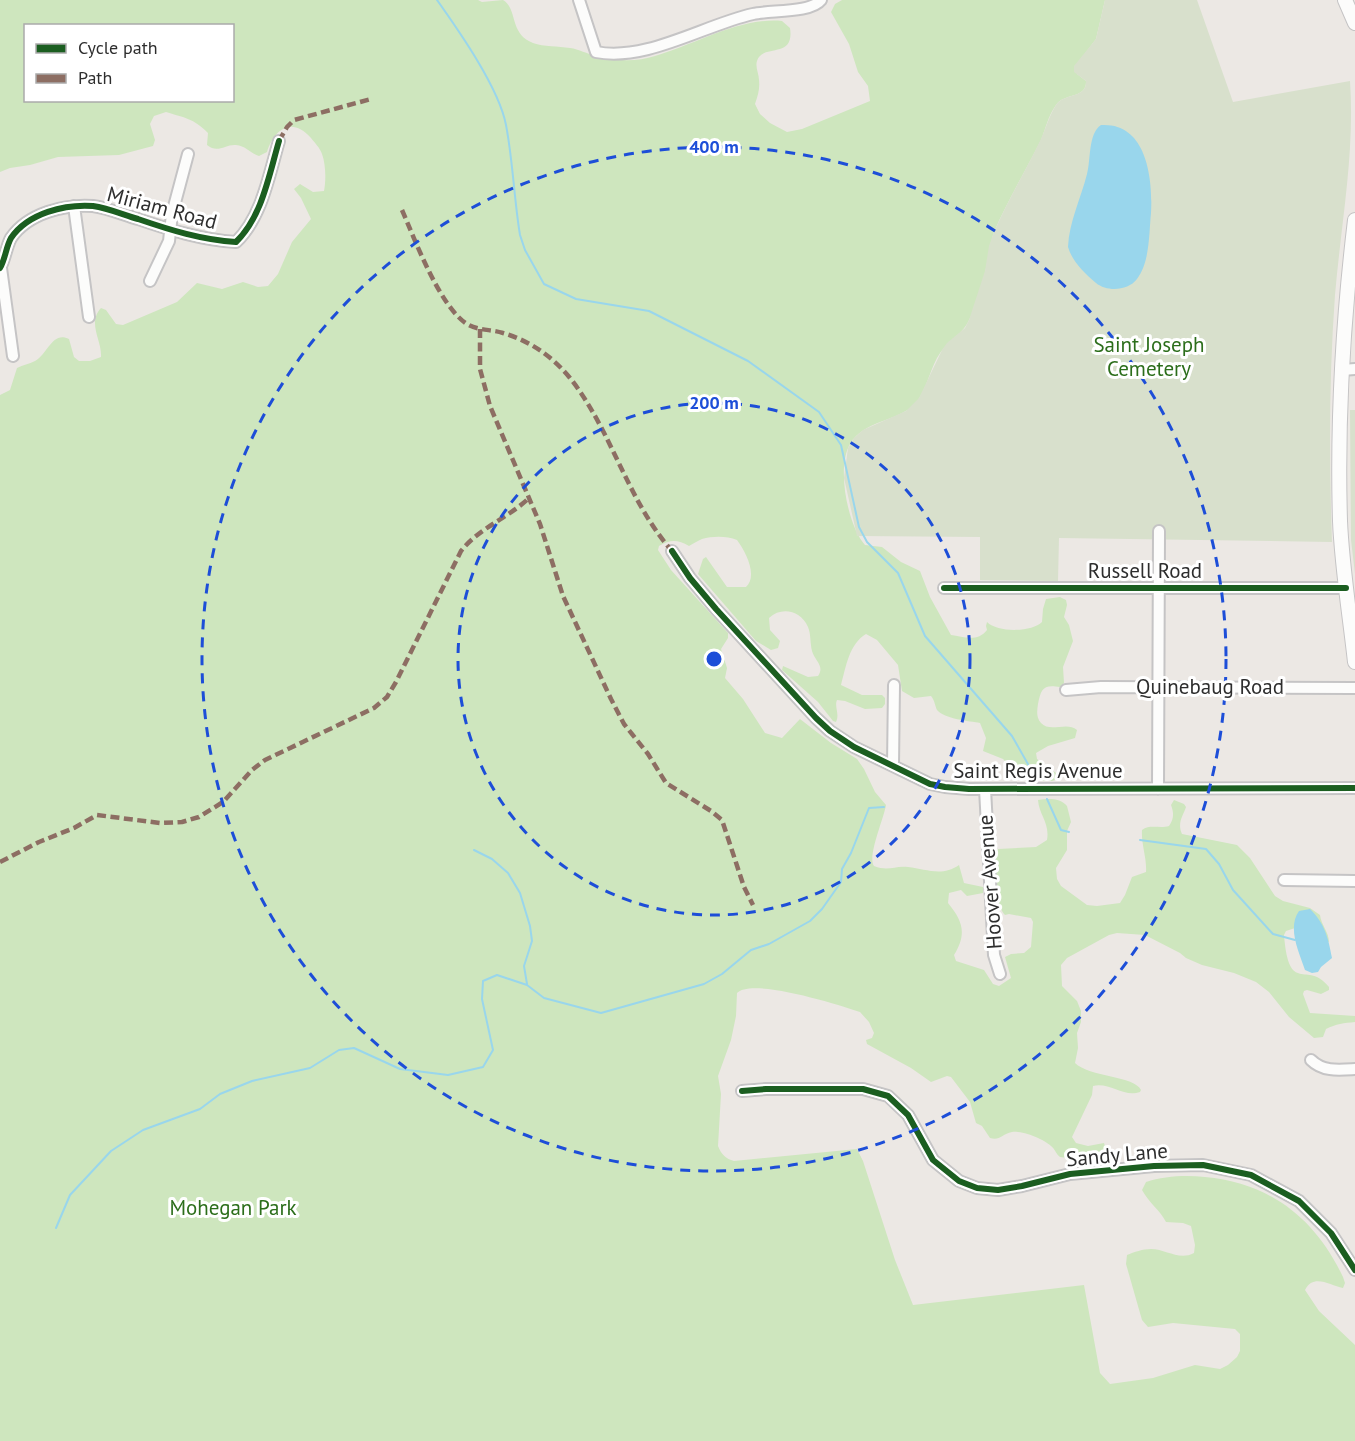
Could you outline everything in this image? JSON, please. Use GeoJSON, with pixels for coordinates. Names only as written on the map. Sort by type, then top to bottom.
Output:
{"type":"FeatureCollection","features":[{"type":"Feature","properties":{"kind":"main road"},"geometry":{"type":"LineString","coordinates":[[1345,0],[1355,23]]}},
{"type":"Feature","properties":{"kind":"main road"},"geometry":{"type":"LineString","coordinates":[[1355,220],[1340,523],[1355,662]]}},
{"type":"Feature","properties":{"kind":"street"},"geometry":{"type":"LineString","coordinates":[[579,0],[596,52],[609,55],[638,52],[735,19],[777,10],[804,8],[821,0]]}},
{"type":"Feature","properties":{"kind":"street","name":"Miriam Road"},"geometry":{"type":"LineString","coordinates":[[0,268],[10,239],[25,223],[49,212],[74,206],[96,206],[171,230],[216,241],[236,242],[248,231],[257,212],[279,141]]}},
{"type":"Feature","properties":{"kind":"street"},"geometry":{"type":"LineString","coordinates":[[150,281],[169,242],[172,214],[188,154]]}},
{"type":"Feature","properties":{"kind":"street"},"geometry":{"type":"LineString","coordinates":[[74,206],[89,317]]}},
{"type":"Feature","properties":{"kind":"street"},"geometry":{"type":"LineString","coordinates":[[0,268],[12,356]]}},
{"type":"Feature","properties":{"kind":"street"},"geometry":{"type":"LineString","coordinates":[[1158,789],[1159,531]]}},
{"type":"Feature","properties":{"kind":"street","name":"Saint Regis Avenue"},"geometry":{"type":"LineString","coordinates":[[672,551],[690,578],[716,609],[816,718],[842,739],[937,786],[985,789],[1355,788]]}},
{"type":"Feature","properties":{"kind":"street","name":"Russell Road"},"geometry":{"type":"LineString","coordinates":[[944,588],[1347,588]]}},
{"type":"Feature","properties":{"kind":"street"},"geometry":{"type":"LineString","coordinates":[[893,766],[894,685]]}},
{"type":"Feature","properties":{"kind":"street","name":"Quinebaug Road"},"geometry":{"type":"LineString","coordinates":[[1066,690],[1101,687],[1355,688]]}},
{"type":"Feature","properties":{"kind":"street","name":"Hoover Avenue"},"geometry":{"type":"LineString","coordinates":[[985,789],[994,955],[1000,974]]}},
{"type":"Feature","properties":{"kind":"street"},"geometry":{"type":"LineString","coordinates":[[1284,880],[1355,881]]}},
{"type":"Feature","properties":{"kind":"street"},"geometry":{"type":"LineString","coordinates":[[1311,1060],[1324,1068],[1355,1069]]}},
{"type":"Feature","properties":{"kind":"street","name":"Sandy Lane"},"geometry":{"type":"LineString","coordinates":[[742,1091],[863,1089],[888,1096],[908,1115],[933,1160],[959,1181],[977,1188],[998,1190],[1070,1174],[1154,1166],[1203,1165],[1251,1174],[1299,1201],[1331,1233],[1355,1270]]}},
{"type":"Feature","properties":{"kind":"green space","name":"Mohegan Park"},"geometry":{"type":"Polygon","coordinates":[[[0,0],[478,0],[482,2],[503,0],[511,9],[517,28],[525,39],[533,43],[573,49],[618,60],[655,56],[750,23],[782,21],[790,28],[790,38],[788,44],[783,48],[765,53],[757,61],[759,86],[755,104],[760,114],[770,123],[787,132],[802,129],[870,101],[868,86],[858,72],[849,44],[831,12],[835,4],[842,0],[1105,0],[1096,39],[1080,60],[1077,74],[1086,81],[1085,87],[1083,91],[1060,101],[1051,113],[1041,140],[994,232],[981,289],[967,324],[940,353],[915,404],[908,410],[856,436],[846,454],[844,467],[849,511],[859,536],[865,545],[882,547],[901,562],[920,571],[930,597],[951,635],[970,638],[979,636],[987,630],[987,622],[999,628],[1015,630],[1031,628],[1042,622],[1046,599],[1060,597],[1066,600],[1064,617],[1069,625],[1073,641],[1063,667],[1064,683],[1060,687],[1050,686],[1044,689],[1040,695],[1037,712],[1039,721],[1045,726],[1068,727],[1077,730],[1075,738],[1048,746],[1036,753],[1037,759],[1056,773],[1058,779],[1052,781],[1024,780],[1003,759],[983,751],[986,738],[980,723],[951,718],[940,713],[931,696],[914,698],[902,691],[898,665],[877,640],[866,634],[860,638],[852,650],[841,685],[862,695],[882,695],[885,698],[885,704],[882,708],[865,709],[837,700],[837,719],[836,722],[833,721],[818,702],[782,670],[783,666],[808,677],[818,676],[820,672],[820,666],[812,651],[809,630],[801,617],[785,611],[769,618],[770,630],[780,641],[778,648],[771,650],[756,641],[698,574],[703,559],[706,557],[727,587],[746,587],[751,577],[751,570],[747,557],[737,540],[711,537],[689,546],[671,541],[659,546],[658,550],[671,570],[728,633],[728,638],[721,649],[727,668],[725,678],[743,699],[765,733],[782,738],[800,719],[831,743],[857,759],[864,769],[875,792],[886,805],[874,846],[872,861],[874,866],[946,871],[959,865],[964,883],[983,887],[983,893],[967,896],[961,890],[949,893],[948,903],[962,928],[961,941],[954,955],[956,961],[984,970],[993,984],[999,986],[1011,978],[1005,957],[1024,953],[1031,947],[1033,922],[1031,918],[1005,915],[1001,910],[996,886],[996,853],[998,849],[1036,847],[1047,840],[1046,824],[1038,800],[1054,799],[1067,806],[1071,822],[1067,831],[1067,850],[1056,868],[1057,879],[1061,886],[1087,905],[1097,906],[1120,903],[1132,877],[1146,872],[1142,830],[1148,827],[1169,826],[1173,818],[1171,805],[1174,800],[1186,807],[1180,823],[1182,834],[1237,845],[1250,858],[1275,896],[1283,901],[1310,908],[1320,915],[1329,942],[1295,928],[1286,931],[1284,935],[1286,954],[1295,971],[1321,979],[1329,987],[1329,990],[1321,994],[1304,991],[1310,1013],[1355,1016],[1355,1022],[1330,1027],[1326,1029],[1323,1037],[1314,1038],[1289,1017],[1269,992],[1256,982],[1234,973],[1202,965],[1145,935],[1117,933],[1109,935],[1067,958],[1061,965],[1062,986],[1077,1001],[1081,1011],[1075,1063],[1090,1071],[1130,1082],[1141,1090],[1128,1093],[1105,1086],[1093,1086],[1092,1095],[1072,1137],[1076,1143],[1088,1146],[1104,1143],[1106,1150],[1101,1157],[1083,1160],[1060,1157],[1048,1143],[1021,1132],[990,1138],[982,1126],[976,1123],[970,1102],[951,1077],[947,1076],[931,1082],[911,1068],[867,1044],[866,1040],[872,1038],[874,1033],[869,1022],[860,1012],[777,990],[745,989],[737,993],[736,1016],[731,1040],[718,1076],[721,1094],[718,1146],[724,1156],[734,1161],[857,1149],[913,1305],[1084,1285],[1100,1373],[1110,1384],[1153,1378],[1195,1365],[1220,1369],[1237,1357],[1240,1351],[1240,1334],[1235,1329],[1173,1323],[1148,1327],[1142,1320],[1126,1264],[1127,1255],[1151,1249],[1183,1256],[1194,1253],[1195,1245],[1191,1226],[1166,1222],[1148,1199],[1142,1190],[1146,1182],[1175,1176],[1205,1177],[1250,1187],[1270,1196],[1288,1207],[1319,1237],[1343,1277],[1345,1283],[1343,1288],[1318,1281],[1313,1282],[1305,1290],[1319,1311],[1355,1345],[1355,1441],[0,1441],[0,395],[10,390],[17,368],[35,361],[58,338],[69,339],[74,357],[79,361],[90,361],[101,357],[95,320],[101,308],[106,310],[116,324],[123,325],[177,302],[197,283],[222,289],[243,282],[258,287],[268,286],[278,274],[292,242],[311,219],[294,189],[300,184],[313,192],[324,191],[325,178],[320,150],[304,131],[297,128],[284,128],[274,137],[267,152],[259,156],[236,145],[218,149],[211,148],[207,145],[208,133],[198,124],[166,112],[154,116],[150,124],[155,140],[153,146],[119,155],[58,157],[0,172],[0,0]]]}},
{"type":"Feature","properties":{"kind":"green space","name":"Saint Joseph Cemetery"},"geometry":{"type":"Polygon","coordinates":[[[1105,0],[1197,0],[1233,102],[1350,81],[1351,135],[1335,295],[1332,357],[1330,449],[1332,542],[1059,538],[1058,581],[980,580],[980,537],[857,536],[844,478],[848,448],[863,430],[906,411],[919,398],[942,350],[965,328],[985,271],[994,232],[1041,139],[1051,113],[1060,101],[1083,91],[1085,87],[1086,81],[1074,72],[1074,66],[1096,39],[1105,0]]]}},
{"type":"Feature","properties":{"kind":"green space"},"geometry":{"type":"Polygon","coordinates":[[[1350,410],[1355,410],[1355,574],[1351,540],[1350,410]]]}},
{"type":"Feature","properties":{"kind":"water"},"geometry":{"type":"Polygon","coordinates":[[[1101,125],[1116,127],[1128,133],[1138,143],[1144,155],[1150,184],[1150,229],[1144,264],[1133,283],[1117,289],[1106,288],[1096,283],[1072,257],[1068,247],[1073,219],[1087,174],[1092,141],[1101,125]]]}},
{"type":"Feature","properties":{"kind":"water"},"geometry":{"type":"Polygon","coordinates":[[[1310,909],[1325,931],[1332,958],[1318,972],[1312,973],[1305,970],[1294,932],[1299,911],[1310,909]]]}},
{"type":"Feature","properties":{"kind":"waterway"},"geometry":{"type":"LineString","coordinates":[[437,0],[477,60],[502,110],[506,125],[520,235],[525,250],[544,284],[576,299],[649,311],[748,361],[819,412],[841,445],[859,527],[867,542],[898,573],[925,636],[1012,736],[1037,780]]}},
{"type":"Feature","properties":{"kind":"waterway"},"geometry":{"type":"LineString","coordinates":[[1047,799],[1061,830],[1069,832]]}},
{"type":"Feature","properties":{"kind":"waterway"},"geometry":{"type":"LineString","coordinates":[[56,1228],[70,1195],[111,1151],[143,1130],[200,1109],[220,1094],[252,1081],[310,1068],[339,1050],[354,1048],[400,1069],[448,1075],[483,1067],[493,1050],[482,999],[483,981],[497,975],[527,985],[544,998],[601,1013],[704,984],[722,974],[751,950],[769,944],[810,921],[822,909],[841,882],[842,869],[869,808],[884,807]]}},
{"type":"Feature","properties":{"kind":"waterway"},"geometry":{"type":"LineString","coordinates":[[1140,840],[1206,849],[1219,864],[1233,890],[1273,934],[1295,940]]}},
{"type":"Feature","properties":{"kind":"waterway"},"geometry":{"type":"LineString","coordinates":[[474,850],[492,859],[508,873],[520,893],[532,941],[524,966],[527,984]]}},
{"type":"Feature","properties":{"kind":"marked path"},"geometry":{"type":"LineString","coordinates":[[279,141],[294,120],[371,99]]}},
{"type":"Feature","properties":{"kind":"marked path"},"geometry":{"type":"LineString","coordinates":[[402,210],[429,272],[447,303],[457,315],[467,324],[513,336],[531,345],[548,356],[570,378],[597,420],[643,510],[672,551]]}},
{"type":"Feature","properties":{"kind":"marked path"},"geometry":{"type":"LineString","coordinates":[[480,329],[480,369],[490,406],[540,524],[563,596],[611,699],[624,724],[648,754],[666,783],[722,820],[744,887],[753,905]]}},
{"type":"Feature","properties":{"kind":"marked path"},"geometry":{"type":"LineString","coordinates":[[0,862],[97,815],[160,823],[182,822],[199,817],[223,802],[252,770],[265,760],[374,708],[387,697],[396,682],[461,551],[476,536],[529,498]]}},
{"type":"Feature","properties":{"kind":"cycle path"},"geometry":{"type":"LineString","coordinates":[[0,268],[9,242],[18,229],[37,216],[71,207],[99,207],[186,234],[236,242],[245,232],[258,208],[279,141]]}},
{"type":"Feature","properties":{"kind":"cycle path"},"geometry":{"type":"LineString","coordinates":[[672,551],[690,578],[716,609],[830,731],[854,747],[930,784],[969,789],[1355,788]]}},
{"type":"Feature","properties":{"kind":"cycle path"},"geometry":{"type":"LineString","coordinates":[[944,588],[1346,588]]}},
{"type":"Feature","properties":{"kind":"cycle path"},"geometry":{"type":"LineString","coordinates":[[742,1091],[863,1089],[888,1096],[908,1115],[933,1160],[959,1181],[977,1188],[998,1190],[1070,1174],[1154,1166],[1203,1165],[1251,1175],[1299,1201],[1331,1233],[1355,1270]]}}]}
